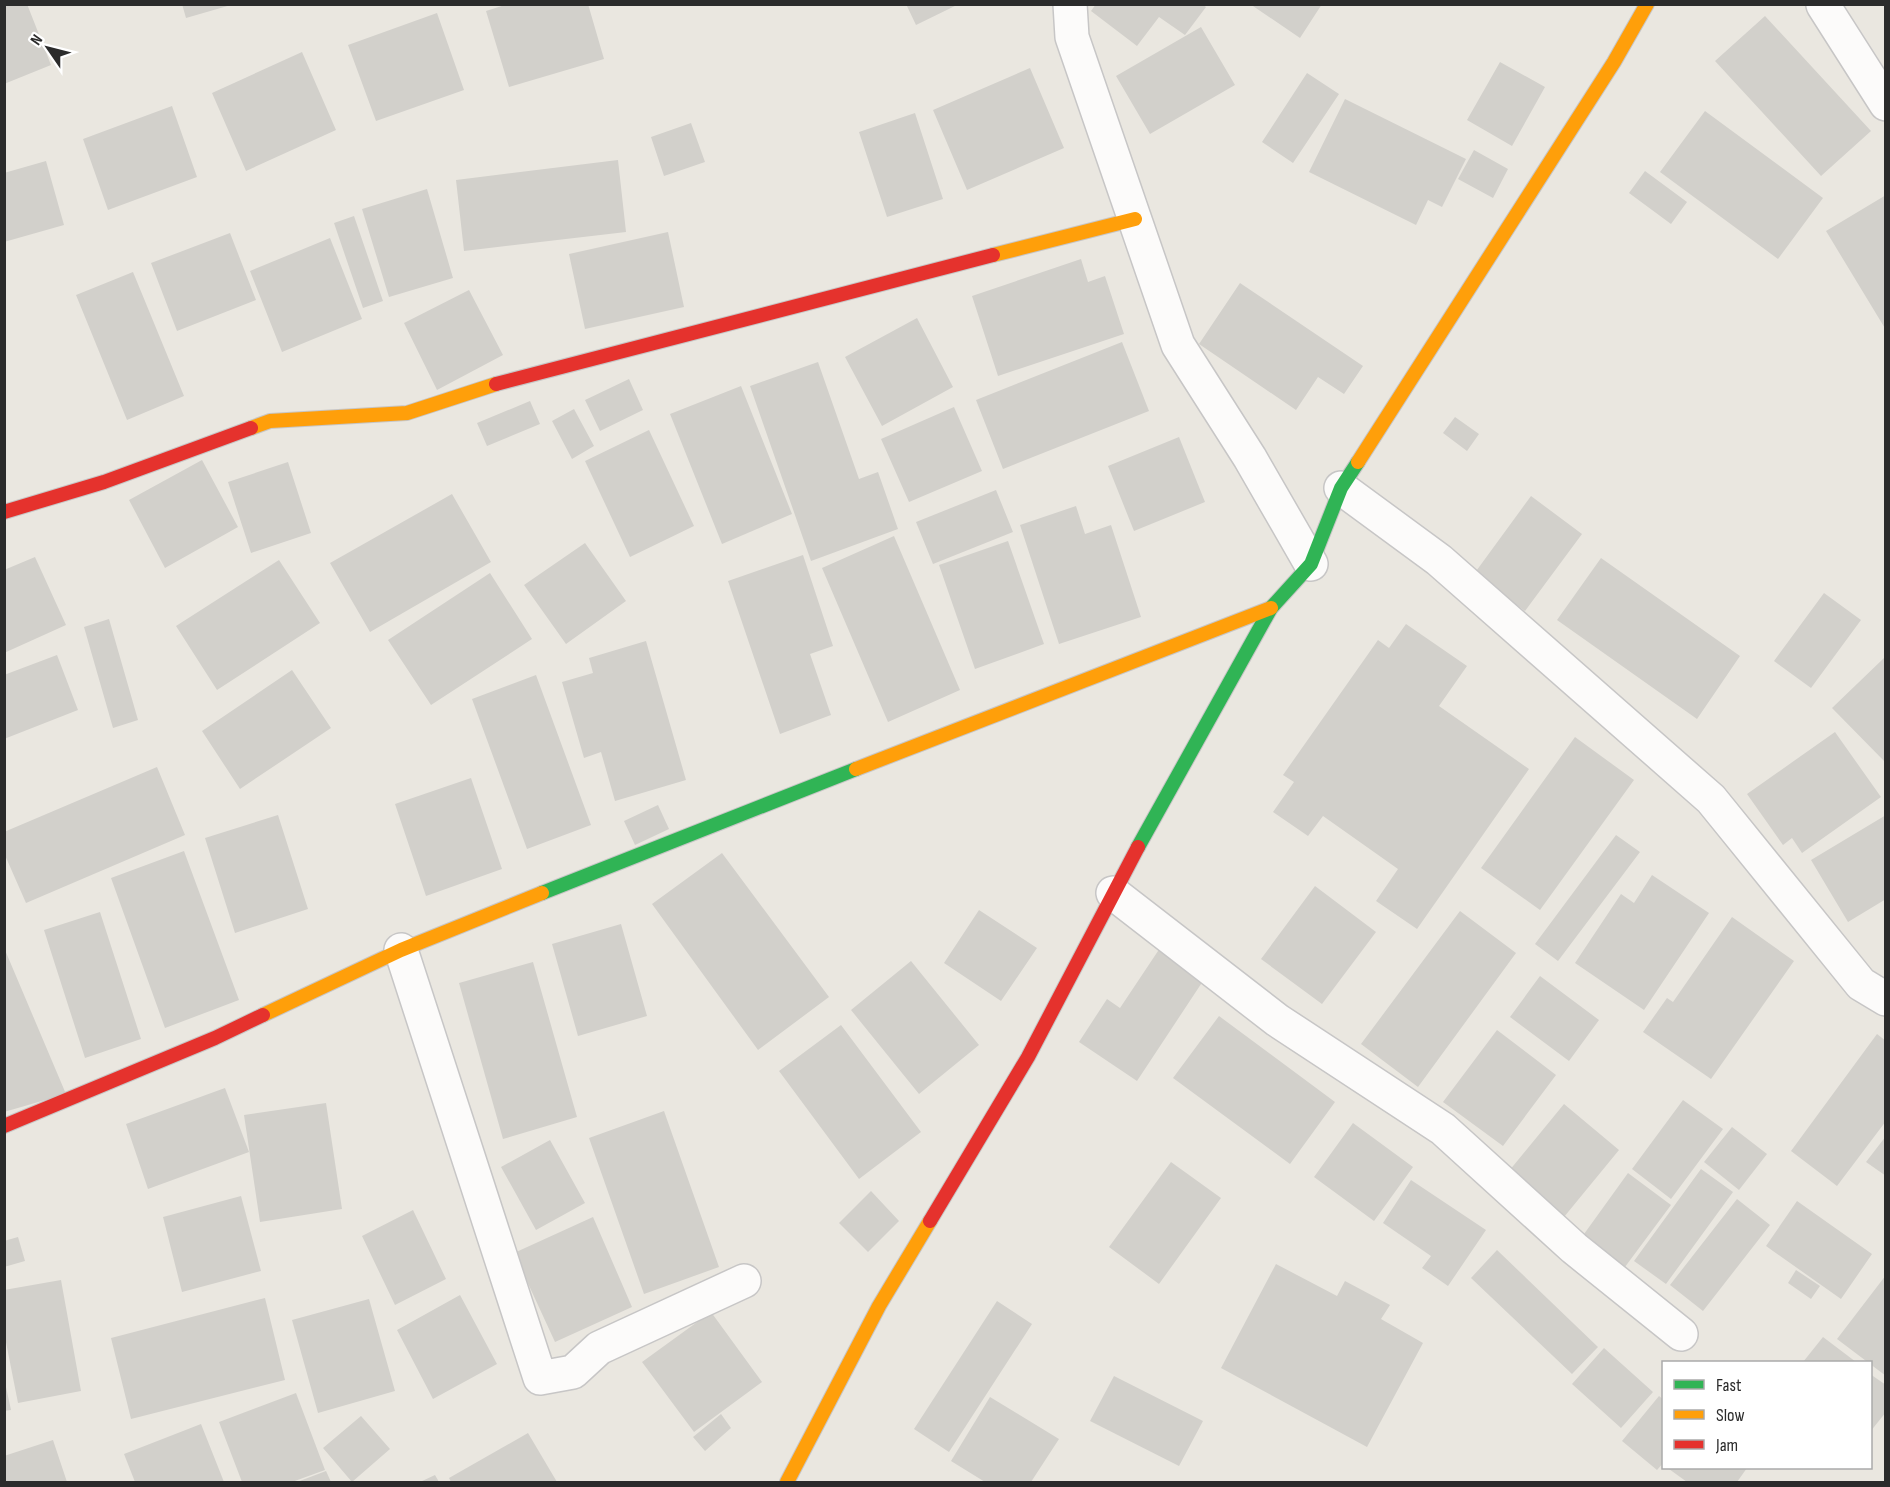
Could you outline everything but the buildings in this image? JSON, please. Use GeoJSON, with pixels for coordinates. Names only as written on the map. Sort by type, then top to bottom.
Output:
{"type":"FeatureCollection","features":[{"type":"Feature","properties":{"kind":"street"},"geometry":{"type":"LineString","coordinates":[[1070,4],[1072,37],[1178,345],[1250,458],[1311,564]]}},
{"type":"Feature","properties":{"kind":"street"},"geometry":{"type":"LineString","coordinates":[[787,1482],[879,1306],[1028,1058],[1113,893],[1271,608],[1311,564],[1341,488],[1614,63],[1647,4]]}},
{"type":"Feature","properties":{"kind":"street"},"geometry":{"type":"LineString","coordinates":[[1823,5],[1886,104]]}},
{"type":"Feature","properties":{"kind":"street"},"geometry":{"type":"LineString","coordinates":[[4,512],[104,482],[270,421],[407,413],[517,377],[1135,219]]}},
{"type":"Feature","properties":{"kind":"street"},"geometry":{"type":"LineString","coordinates":[[1341,488],[1439,560],[1711,799],[1861,984],[1886,999]]}},
{"type":"Feature","properties":{"kind":"street"},"geometry":{"type":"LineString","coordinates":[[4,1126],[215,1038],[401,950],[726,819],[1271,608]]}},
{"type":"Feature","properties":{"kind":"street"},"geometry":{"type":"LineString","coordinates":[[1113,893],[1277,1020],[1443,1129],[1574,1248],[1681,1334]]}},
{"type":"Feature","properties":{"kind":"street"},"geometry":{"type":"LineString","coordinates":[[401,950],[540,1378],[573,1372],[599,1348],[744,1281]]}},
{"type":"Feature","properties":{"kind":"traffic: fast"},"geometry":{"type":"LineString","coordinates":[[1138,847],[1271,608],[1311,564],[1341,488],[1358,462]]}},
{"type":"Feature","properties":{"kind":"traffic: fast"},"geometry":{"type":"LineString","coordinates":[[542,893],[856,769]]}},
{"type":"Feature","properties":{"kind":"traffic: slow"},"geometry":{"type":"LineString","coordinates":[[1358,462],[1614,62],[1647,4]]}},
{"type":"Feature","properties":{"kind":"traffic: slow"},"geometry":{"type":"LineString","coordinates":[[993,255],[1135,219]]}},
{"type":"Feature","properties":{"kind":"traffic: slow"},"geometry":{"type":"LineString","coordinates":[[251,428],[270,421],[407,413],[496,384]]}},
{"type":"Feature","properties":{"kind":"traffic: slow"},"geometry":{"type":"LineString","coordinates":[[856,769],[1271,608]]}},
{"type":"Feature","properties":{"kind":"traffic: slow"},"geometry":{"type":"LineString","coordinates":[[263,1015],[401,950],[542,893]]}},
{"type":"Feature","properties":{"kind":"traffic: slow"},"geometry":{"type":"LineString","coordinates":[[787,1482],[879,1306],[930,1221]]}},
{"type":"Feature","properties":{"kind":"traffic: jam"},"geometry":{"type":"LineString","coordinates":[[496,384],[993,255]]}},
{"type":"Feature","properties":{"kind":"traffic: jam"},"geometry":{"type":"LineString","coordinates":[[4,512],[104,482],[251,428]]}},
{"type":"Feature","properties":{"kind":"traffic: jam"},"geometry":{"type":"LineString","coordinates":[[930,1221],[1028,1057],[1138,847]]}},
{"type":"Feature","properties":{"kind":"traffic: jam"},"geometry":{"type":"LineString","coordinates":[[4,1126],[215,1038],[263,1015]]}}]}
